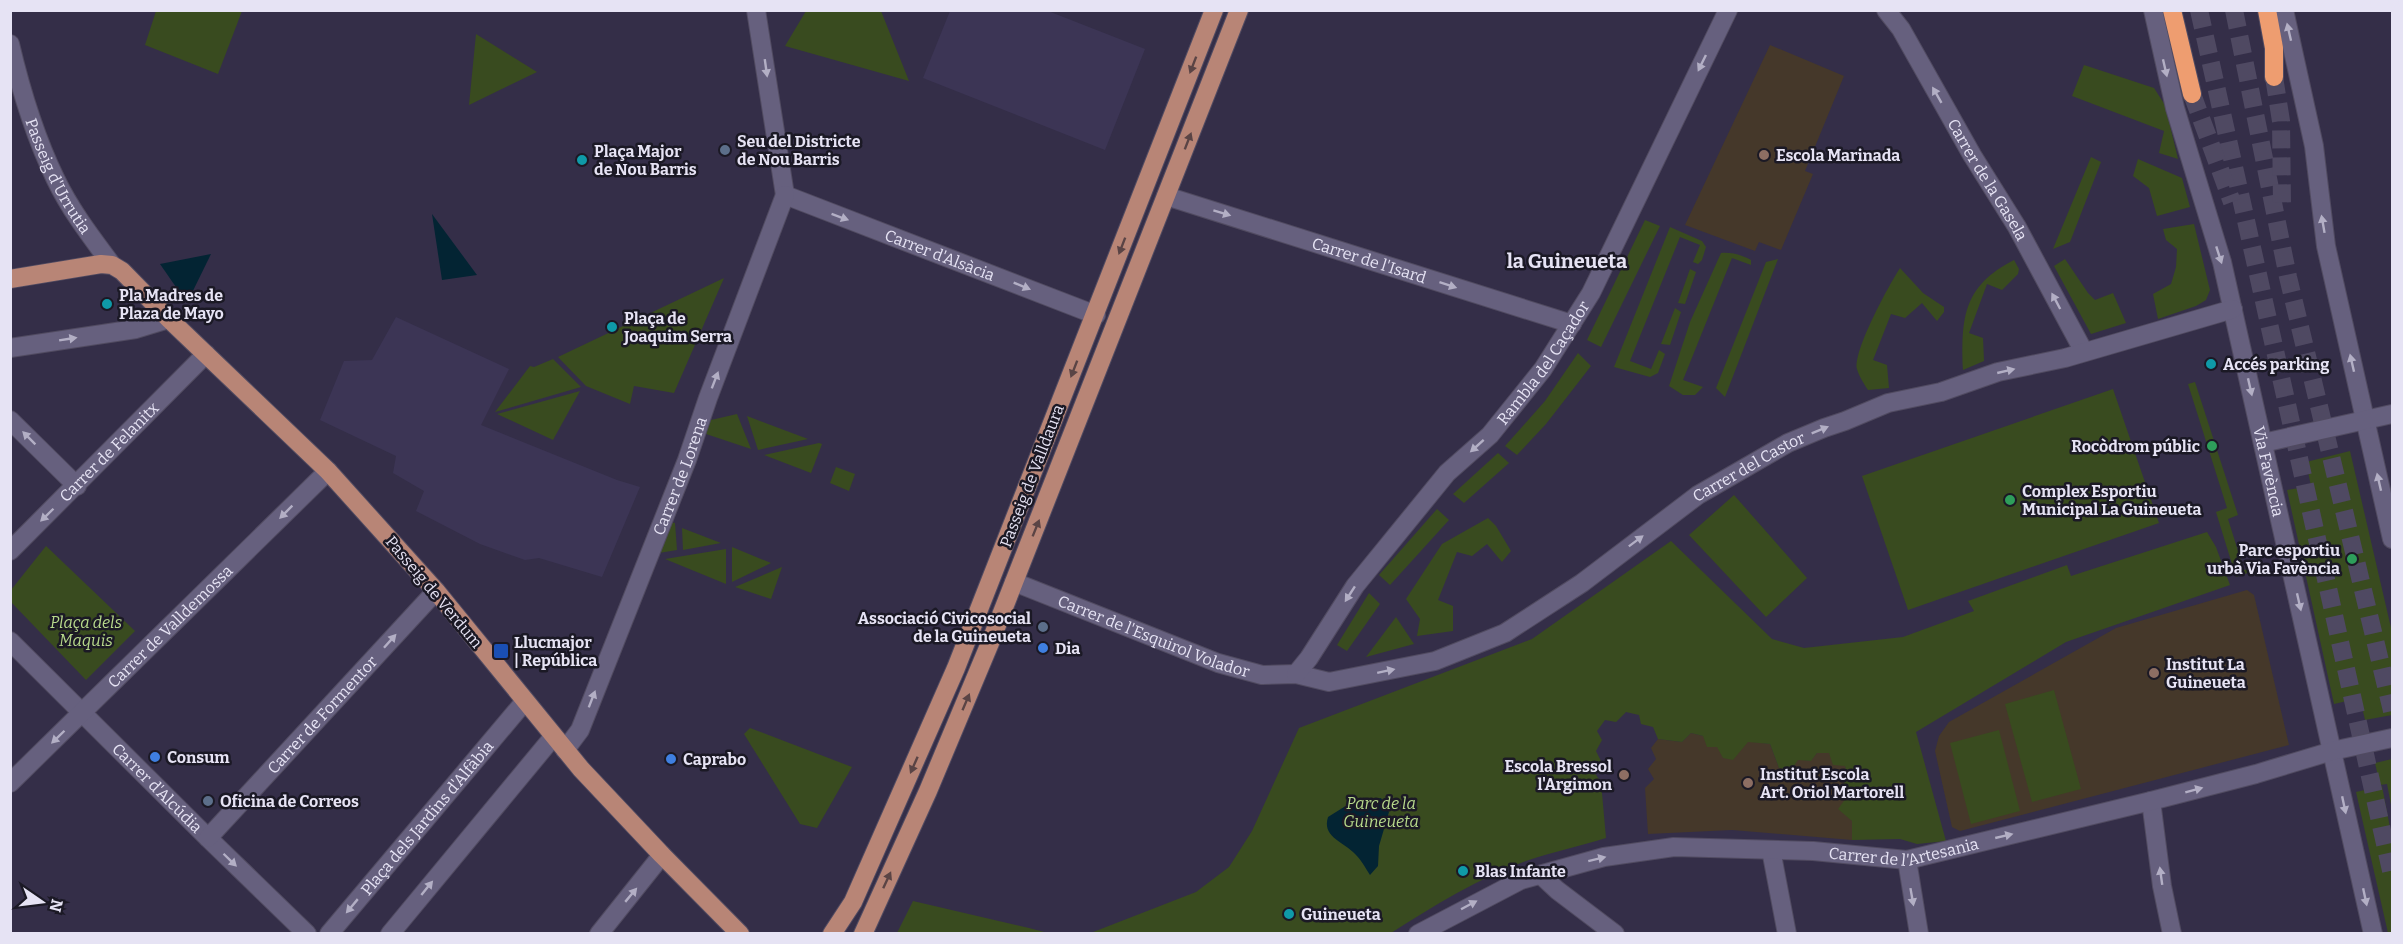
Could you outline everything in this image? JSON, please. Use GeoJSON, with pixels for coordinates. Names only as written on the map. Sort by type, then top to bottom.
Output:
{"type":"FeatureCollection","features":[{"type":"Feature","properties":{"kind":"highway"},"geometry":{"type":"LineString","coordinates":[[2172,10],[2192,94]]}},
{"type":"Feature","properties":{"kind":"highway"},"geometry":{"type":"LineString","coordinates":[[2266,10],[2274,48],[2274,77]]}},
{"type":"Feature","properties":{"kind":"main road","name":"Passeig de Valldaura"},"geometry":{"type":"LineString","coordinates":[[832,933],[853,902],[940,706],[1096,315],[1214,10]]}},
{"type":"Feature","properties":{"kind":"main road","name":"Passeig de Valldaura"},"geometry":{"type":"LineString","coordinates":[[863,933],[928,791],[1014,582],[1239,10]]}},
{"type":"Feature","properties":{"kind":"main road"},"geometry":{"type":"LineString","coordinates":[[10,279],[112,265]]}},
{"type":"Feature","properties":{"kind":"main road","name":"Passeig de Verdum"},"geometry":{"type":"LineString","coordinates":[[112,265],[122,271],[328,471],[436,591],[559,743],[662,855],[740,933]]}},
{"type":"Feature","properties":{"kind":"main road"},"geometry":{"type":"LineString","coordinates":[[1096,315],[1117,323]]}},
{"type":"Feature","properties":{"kind":"main road"},"geometry":{"type":"LineString","coordinates":[[993,575],[1014,582]]}},
{"type":"Feature","properties":{"kind":"street"},"geometry":{"type":"LineString","coordinates":[[756,10],[785,195]]}},
{"type":"Feature","properties":{"kind":"street","name":"Rambla del Caçador"},"geometry":{"type":"LineString","coordinates":[[1296,674],[1309,658],[1354,586],[1447,473],[1490,435],[1544,369],[1591,293],[1728,10]]}},
{"type":"Feature","properties":{"kind":"street","name":"Carrer de la Gasela"},"geometry":{"type":"LineString","coordinates":[[1886,10],[1901,29],[1977,164],[2017,228],[2084,352]]}},
{"type":"Feature","properties":{"kind":"street","name":"Via Favència"},"geometry":{"type":"LineString","coordinates":[[2153,10],[2175,108],[2222,262],[2373,933]]}},
{"type":"Feature","properties":{"kind":"street"},"geometry":{"type":"LineString","coordinates":[[2284,10],[2313,146],[2326,246],[2392,539]]}},
{"type":"Feature","properties":{"kind":"street","name":"Passeig d'Urrutia"},"geometry":{"type":"LineString","coordinates":[[10,44],[40,143],[57,181],[72,208],[112,265]]}},
{"type":"Feature","properties":{"kind":"street","name":"Carrer d'Alsàcia"},"geometry":{"type":"LineString","coordinates":[[785,195],[1096,315]]}},
{"type":"Feature","properties":{"kind":"street","name":"Carrer de Lorena"},"geometry":{"type":"LineString","coordinates":[[559,743],[580,730],[646,565],[785,195]]}},
{"type":"Feature","properties":{"kind":"street","name":"Carrer de l'Isard"},"geometry":{"type":"LineString","coordinates":[[1166,196],[1572,324]]}},
{"type":"Feature","properties":{"kind":"street","name":"Carrer del Castor"},"geometry":{"type":"LineString","coordinates":[[1296,674],[1329,682],[1435,660],[1505,633],[1590,577],[1698,495],[1788,443],[1888,403],[1941,392],[1998,372],[2084,352],[2233,309]]}},
{"type":"Feature","properties":{"kind":"street"},"geometry":{"type":"LineString","coordinates":[[10,348],[136,329],[169,319]]}},
{"type":"Feature","properties":{"kind":"street","name":"Carrer de Felanitx"},"geometry":{"type":"LineString","coordinates":[[10,550],[77,486],[206,354]]}},
{"type":"Feature","properties":{"kind":"street"},"geometry":{"type":"LineString","coordinates":[[2263,443],[2392,414]]}},
{"type":"Feature","properties":{"kind":"street"},"geometry":{"type":"LineString","coordinates":[[10,420],[77,486]]}},
{"type":"Feature","properties":{"kind":"street","name":"Carrer de Valldemossa"},"geometry":{"type":"LineString","coordinates":[[10,783],[328,471]]}},
{"type":"Feature","properties":{"kind":"street","name":"Carrer de l'Esquirol Volador"},"geometry":{"type":"LineString","coordinates":[[1014,582],[1218,663],[1262,675],[1296,674]]}},
{"type":"Feature","properties":{"kind":"street","name":"Carrer de Formentor"},"geometry":{"type":"LineString","coordinates":[[208,838],[436,591]]}},
{"type":"Feature","properties":{"kind":"street","name":"Carrer d'Alcúdia"},"geometry":{"type":"LineString","coordinates":[[10,641],[307,933]]}},
{"type":"Feature","properties":{"kind":"street","name":"Plaça dels Jardins d'Alfàbia"},"geometry":{"type":"LineString","coordinates":[[329,933],[525,701]]}},
{"type":"Feature","properties":{"kind":"street","name":"Carrer de l'Artesania"},"geometry":{"type":"LineString","coordinates":[[1418,933],[1521,880],[1604,857],[1674,847],[1813,851],[1907,860],[2151,801],[2256,774],[2332,751],[2392,738]]}},
{"type":"Feature","properties":{"kind":"street"},"geometry":{"type":"LineString","coordinates":[[390,933],[559,743]]}},
{"type":"Feature","properties":{"kind":"street"},"geometry":{"type":"LineString","coordinates":[[2151,801],[2162,886],[2172,933]]}},
{"type":"Feature","properties":{"kind":"street"},"geometry":{"type":"LineString","coordinates":[[1771,850],[1787,933]]}},
{"type":"Feature","properties":{"kind":"street"},"geometry":{"type":"LineString","coordinates":[[599,933],[662,855]]}},
{"type":"Feature","properties":{"kind":"street"},"geometry":{"type":"LineString","coordinates":[[1907,860],[1919,933]]}},
{"type":"Feature","properties":{"kind":"street"},"geometry":{"type":"LineString","coordinates":[[1541,875],[1557,890],[1615,933]]}},
{"type":"Feature","properties":{"kind":"shaded area"},"geometry":{"type":"Polygon","coordinates":[[[950,11],[1048,11],[1145,49],[1105,150],[923,78],[950,11]]]}},
{"type":"Feature","properties":{"kind":"shaded area","name":"Escola Marinada"},"geometry":{"type":"Polygon","coordinates":[[[1770,45],[1844,76],[1805,171],[1813,174],[1781,250],[1759,242],[1755,251],[1685,225],[1770,45]]]}},
{"type":"Feature","properties":{"kind":"shaded area"},"geometry":{"type":"Polygon","coordinates":[[[396,317],[509,369],[481,425],[617,480],[640,487],[602,577],[539,558],[525,560],[480,544],[416,511],[424,491],[393,473],[396,456],[320,420],[344,361],[372,360],[396,317]]]}},
{"type":"Feature","properties":{"kind":"shaded area","name":"Institut La Guineueta"},"geometry":{"type":"Polygon","coordinates":[[[2247,590],[2254,595],[2289,745],[1960,831],[1952,827],[1935,751],[1939,736],[1949,722],[2116,628],[2247,590]]]}},
{"type":"Feature","properties":{"kind":"shaded area","name":"Institut Escola Art. Oriol Martorell"},"geometry":{"type":"Polygon","coordinates":[[[1691,733],[1770,744],[1779,768],[1791,770],[1798,759],[1810,761],[1817,753],[1829,753],[1845,766],[1849,777],[1842,786],[1852,821],[1852,840],[1732,830],[1648,834],[1645,788],[1654,779],[1648,769],[1656,759],[1651,748],[1658,739],[1682,742],[1691,733]]]}},
{"type":"Feature","properties":{"kind":"green space"},"geometry":{"type":"Polygon","coordinates":[[[156,11],[242,11],[218,74],[145,45],[156,11]]]}},
{"type":"Feature","properties":{"kind":"green space"},"geometry":{"type":"Polygon","coordinates":[[[806,11],[881,11],[909,81],[785,46],[806,11]]]}},
{"type":"Feature","properties":{"kind":"green space"},"geometry":{"type":"Polygon","coordinates":[[[476,34],[537,72],[469,105],[476,34]]]}},
{"type":"Feature","properties":{"kind":"green space"},"geometry":{"type":"Polygon","coordinates":[[[2084,65],[2154,88],[2165,105],[2178,159],[2159,153],[2164,131],[2072,96],[2084,65]]]}},
{"type":"Feature","properties":{"kind":"green space"},"geometry":{"type":"Polygon","coordinates":[[[2091,157],[2101,162],[2070,242],[2053,249],[2091,157]]]}},
{"type":"Feature","properties":{"kind":"green space"},"geometry":{"type":"Polygon","coordinates":[[[2138,159],[2182,178],[2190,207],[2157,216],[2149,188],[2133,176],[2138,159]]]}},
{"type":"Feature","properties":{"kind":"green space"},"geometry":{"type":"Polygon","coordinates":[[[1645,220],[1660,226],[1601,347],[1587,340],[1645,220]]]}},
{"type":"Feature","properties":{"kind":"green space"},"geometry":{"type":"Polygon","coordinates":[[[2194,224],[2210,290],[2206,300],[2196,306],[2158,319],[2153,294],[2171,284],[2176,267],[2177,249],[2166,240],[2163,229],[2194,224]]]}},
{"type":"Feature","properties":{"kind":"green space"},"geometry":{"type":"Polygon","coordinates":[[[1670,227],[1702,241],[1706,247],[1702,260],[1698,264],[1693,262],[1700,245],[1680,237],[1630,361],[1651,369],[1659,350],[1665,354],[1658,373],[1650,377],[1614,367],[1670,227]]]}},
{"type":"Feature","properties":{"kind":"green space"},"geometry":{"type":"Polygon","coordinates":[[[1721,253],[1733,253],[1744,257],[1751,260],[1751,265],[1732,258],[1683,380],[1703,387],[1695,395],[1683,395],[1669,386],[1690,322],[1721,253]]]}},
{"type":"Feature","properties":{"kind":"green space"},"geometry":{"type":"Polygon","coordinates":[[[1778,259],[1725,397],[1716,388],[1766,262],[1778,259]]]}},
{"type":"Feature","properties":{"kind":"green space"},"geometry":{"type":"Polygon","coordinates":[[[2065,259],[2095,300],[2113,293],[2126,323],[2091,334],[2054,266],[2065,259]]]}},
{"type":"Feature","properties":{"kind":"green space"},"geometry":{"type":"Polygon","coordinates":[[[2014,260],[2019,269],[2018,274],[2002,290],[1987,284],[1969,333],[1983,338],[1984,361],[1963,370],[1963,335],[1969,305],[1984,281],[2014,260]]]}},
{"type":"Feature","properties":{"kind":"green space"},"geometry":{"type":"Polygon","coordinates":[[[1900,268],[1923,293],[1944,307],[1944,312],[1937,321],[1922,303],[1905,318],[1891,314],[1873,360],[1887,365],[1889,388],[1868,390],[1857,369],[1860,348],[1900,268]]]}},
{"type":"Feature","properties":{"kind":"green space"},"geometry":{"type":"Polygon","coordinates":[[[1690,269],[1696,272],[1685,304],[1678,303],[1690,269]]]}},
{"type":"Feature","properties":{"kind":"green space"},"geometry":{"type":"Polygon","coordinates":[[[724,278],[674,393],[634,386],[630,404],[586,386],[558,357],[724,278]]]}},
{"type":"Feature","properties":{"kind":"green space"},"geometry":{"type":"Polygon","coordinates":[[[1675,308],[1681,312],[1670,345],[1661,344],[1675,308]]]}},
{"type":"Feature","properties":{"kind":"green space"},"geometry":{"type":"Polygon","coordinates":[[[1578,353],[1591,366],[1546,424],[1517,455],[1505,446],[1545,401],[1578,353]]]}},
{"type":"Feature","properties":{"kind":"green space"},"geometry":{"type":"Polygon","coordinates":[[[553,359],[581,387],[495,412],[530,366],[534,367],[553,359]]]}},
{"type":"Feature","properties":{"kind":"green space","name":"Rocòdrom públic"},"geometry":{"type":"Polygon","coordinates":[[[2195,382],[2238,515],[2228,519],[2244,570],[2255,567],[2256,570],[2236,577],[2216,512],[2227,508],[2188,384],[2195,382]]]}},
{"type":"Feature","properties":{"kind":"green space","name":"Complex Esportiu Municipal La Guineueta"},"geometry":{"type":"Polygon","coordinates":[[[2113,389],[2159,523],[1908,610],[1862,476],[2113,389]]]}},
{"type":"Feature","properties":{"kind":"green space"},"geometry":{"type":"Polygon","coordinates":[[[580,391],[553,440],[497,414],[580,391]]]}},
{"type":"Feature","properties":{"kind":"green space"},"geometry":{"type":"Polygon","coordinates":[[[737,414],[751,449],[706,434],[711,420],[737,414]]]}},
{"type":"Feature","properties":{"kind":"green space"},"geometry":{"type":"Polygon","coordinates":[[[747,416],[808,439],[758,450],[747,416]]]}},
{"type":"Feature","properties":{"kind":"green space"},"geometry":{"type":"Polygon","coordinates":[[[822,444],[811,473],[764,455],[822,444]]]}},
{"type":"Feature","properties":{"kind":"green space","name":"Parc esportiu urbà Via Favència"},"geometry":{"type":"Polygon","coordinates":[[[2350,451],[2392,632],[2392,715],[2365,720],[2360,698],[2334,704],[2287,490],[2311,486],[2306,462],[2350,451]]]}},
{"type":"Feature","properties":{"kind":"green space"},"geometry":{"type":"Polygon","coordinates":[[[1498,453],[1509,463],[1464,503],[1453,494],[1498,453]]]}},
{"type":"Feature","properties":{"kind":"green space"},"geometry":{"type":"Polygon","coordinates":[[[836,467],[855,474],[849,491],[830,483],[836,467]]]}},
{"type":"Feature","properties":{"kind":"green space"},"geometry":{"type":"Polygon","coordinates":[[[1734,495],[1807,578],[1766,617],[1689,535],[1734,495]]]}},
{"type":"Feature","properties":{"kind":"green space"},"geometry":{"type":"Polygon","coordinates":[[[1437,509],[1449,520],[1390,585],[1379,575],[1437,509]]]}},
{"type":"Feature","properties":{"kind":"green space"},"geometry":{"type":"Polygon","coordinates":[[[1488,518],[1496,526],[1511,551],[1502,562],[1487,544],[1472,556],[1457,552],[1438,600],[1453,606],[1453,631],[1417,636],[1420,619],[1406,599],[1442,544],[1488,518]]]}},
{"type":"Feature","properties":{"kind":"green space"},"geometry":{"type":"Polygon","coordinates":[[[671,522],[675,523],[677,550],[659,553],[671,522]]]}},
{"type":"Feature","properties":{"kind":"green space"},"geometry":{"type":"Polygon","coordinates":[[[682,528],[721,543],[683,550],[682,528]]]}},
{"type":"Feature","properties":{"kind":"green space","name":"Parc de la Guineueta"},"geometry":{"type":"Polygon","coordinates":[[[2207,532],[2216,547],[2230,585],[2066,642],[1916,732],[1946,841],[1917,844],[1900,839],[1852,840],[1852,821],[1838,809],[1846,798],[1842,786],[1848,777],[1845,766],[1833,765],[1829,753],[1817,753],[1811,761],[1798,760],[1791,770],[1779,768],[1770,744],[1748,742],[1733,760],[1723,758],[1717,747],[1707,747],[1703,736],[1691,733],[1682,742],[1658,739],[1653,727],[1641,724],[1639,715],[1626,712],[1616,722],[1605,720],[1597,731],[1602,740],[1596,751],[1601,761],[1594,772],[1601,782],[1606,838],[1508,868],[1457,893],[1391,933],[1088,934],[1196,892],[1229,867],[1252,831],[1299,728],[1532,639],[1671,541],[1772,639],[1804,648],[1903,637],[1974,611],[1968,601],[2067,565],[2071,576],[2207,532]]]}},
{"type":"Feature","properties":{"kind":"green space","name":"Plaça dels Maquis"},"geometry":{"type":"Polygon","coordinates":[[[46,546],[135,631],[86,680],[11,602],[11,590],[46,546]]]}},
{"type":"Feature","properties":{"kind":"green space"},"geometry":{"type":"Polygon","coordinates":[[[732,547],[771,563],[732,582],[732,547]]]}},
{"type":"Feature","properties":{"kind":"green space"},"geometry":{"type":"Polygon","coordinates":[[[726,549],[726,584],[665,559],[726,549]]]}},
{"type":"Feature","properties":{"kind":"green space"},"geometry":{"type":"Polygon","coordinates":[[[782,567],[771,599],[735,587],[782,567]]]}},
{"type":"Feature","properties":{"kind":"green space"},"geometry":{"type":"Polygon","coordinates":[[[1369,593],[1380,604],[1347,651],[1337,645],[1369,593]]]}},
{"type":"Feature","properties":{"kind":"green space"},"geometry":{"type":"Polygon","coordinates":[[[1396,617],[1414,644],[1366,657],[1396,617]]]}},
{"type":"Feature","properties":{"kind":"green space"},"geometry":{"type":"Polygon","coordinates":[[[2054,690],[2081,789],[2032,802],[2005,704],[2054,690]]]}},
{"type":"Feature","properties":{"kind":"green space"},"geometry":{"type":"Polygon","coordinates":[[[750,728],[852,767],[817,828],[800,824],[744,734],[750,728]]]}},
{"type":"Feature","properties":{"kind":"green space"},"geometry":{"type":"Polygon","coordinates":[[[1999,730],[2020,811],[1971,824],[1950,743],[1999,730]]]}},
{"type":"Feature","properties":{"kind":"green space"},"geometry":{"type":"Polygon","coordinates":[[[2392,759],[2392,810],[2387,784],[2380,785],[2375,763],[2392,759]]]}},
{"type":"Feature","properties":{"kind":"green space"},"geometry":{"type":"Polygon","coordinates":[[[2382,786],[2392,838],[2392,933],[2388,933],[2356,792],[2382,786]]]}},
{"type":"Feature","properties":{"kind":"green space"},"geometry":{"type":"Polygon","coordinates":[[[913,901],[1029,928],[1048,933],[897,933],[913,901]]]}},
{"type":"Feature","properties":{"kind":"water"},"geometry":{"type":"Polygon","coordinates":[[[432,214],[477,275],[442,280],[432,214]]]}},
{"type":"Feature","properties":{"kind":"water"},"geometry":{"type":"Polygon","coordinates":[[[211,254],[187,303],[160,264],[211,254]]]}},
{"type":"Feature","properties":{"kind":"water"},"geometry":{"type":"Polygon","coordinates":[[[1381,798],[1389,812],[1379,846],[1378,866],[1370,875],[1356,854],[1330,834],[1327,824],[1328,817],[1344,807],[1381,798]]]}},
{"type":"Feature","properties":{"kind":"tunnel"},"geometry":{"type":"LineString","coordinates":[[2199,10],[2392,875]]}},
{"type":"Feature","properties":{"kind":"tunnel"},"geometry":{"type":"LineString","coordinates":[[2234,10],[2288,277],[2392,711]]}},
{"type":"Feature","properties":{"kind":"tunnel"},"geometry":{"type":"LineString","coordinates":[[2274,77],[2281,121],[2282,205]]}},
{"type":"Feature","properties":{"kind":"tunnel"},"geometry":{"type":"LineString","coordinates":[[2192,94],[2232,202]]}},
{"type":"Feature","properties":{"kind":"place","name":"Seu del Districte de Nou Barris"},"geometry":{"type":"Point","coordinates":[725,150]}},
{"type":"Feature","properties":{"kind":"place","name":"Escola Marinada"},"geometry":{"type":"Point","coordinates":[1764,155]}},
{"type":"Feature","properties":{"kind":"place","name":"Plaça Major de Nou Barris"},"geometry":{"type":"Point","coordinates":[582,160]}},
{"type":"Feature","properties":{"kind":"place","name":"Pla Madres de Plaza de Mayo"},"geometry":{"type":"Point","coordinates":[107,304]}},
{"type":"Feature","properties":{"kind":"place","name":"Plaça de Joaquim Serra"},"geometry":{"type":"Point","coordinates":[612,327]}},
{"type":"Feature","properties":{"kind":"place","name":"Accés parking"},"geometry":{"type":"Point","coordinates":[2211,364]}},
{"type":"Feature","properties":{"kind":"place","name":"Rocòdrom públic"},"geometry":{"type":"Point","coordinates":[2212,446]}},
{"type":"Feature","properties":{"kind":"place","name":"Complex Esportiu Municipal La Guineueta"},"geometry":{"type":"Point","coordinates":[2010,500]}},
{"type":"Feature","properties":{"kind":"place","name":"Parc esportiu urbà Via Favència"},"geometry":{"type":"Point","coordinates":[2352,559]}},
{"type":"Feature","properties":{"kind":"place","name":"Associació Civicosocial de la Guineueta"},"geometry":{"type":"Point","coordinates":[1043,627]}},
{"type":"Feature","properties":{"kind":"place","name":"Dia"},"geometry":{"type":"Point","coordinates":[1043,648]}},
{"type":"Feature","properties":{"kind":"place","name":"Llucmajor | República"},"geometry":{"type":"Point","coordinates":[501,651]}},
{"type":"Feature","properties":{"kind":"place","name":"Institut La Guineueta"},"geometry":{"type":"Point","coordinates":[2154,673]}},
{"type":"Feature","properties":{"kind":"place","name":"Consum"},"geometry":{"type":"Point","coordinates":[155,757]}},
{"type":"Feature","properties":{"kind":"place","name":"Caprabo"},"geometry":{"type":"Point","coordinates":[671,759]}},
{"type":"Feature","properties":{"kind":"place","name":"Escola Bressol l'Argimon"},"geometry":{"type":"Point","coordinates":[1624,775]}},
{"type":"Feature","properties":{"kind":"place","name":"Institut Escola Art. Oriol Martorell"},"geometry":{"type":"Point","coordinates":[1748,783]}},
{"type":"Feature","properties":{"kind":"place","name":"Oficina de Correos"},"geometry":{"type":"Point","coordinates":[208,801]}},
{"type":"Feature","properties":{"kind":"place","name":"Blas Infante"},"geometry":{"type":"Point","coordinates":[1463,871]}},
{"type":"Feature","properties":{"kind":"place","name":"Guineueta"},"geometry":{"type":"Point","coordinates":[1289,914]}},
{"type":"Feature","properties":{"kind":"district","name":"la Guineueta"},"geometry":{"type":"Point","coordinates":[1567,261]}}]}
